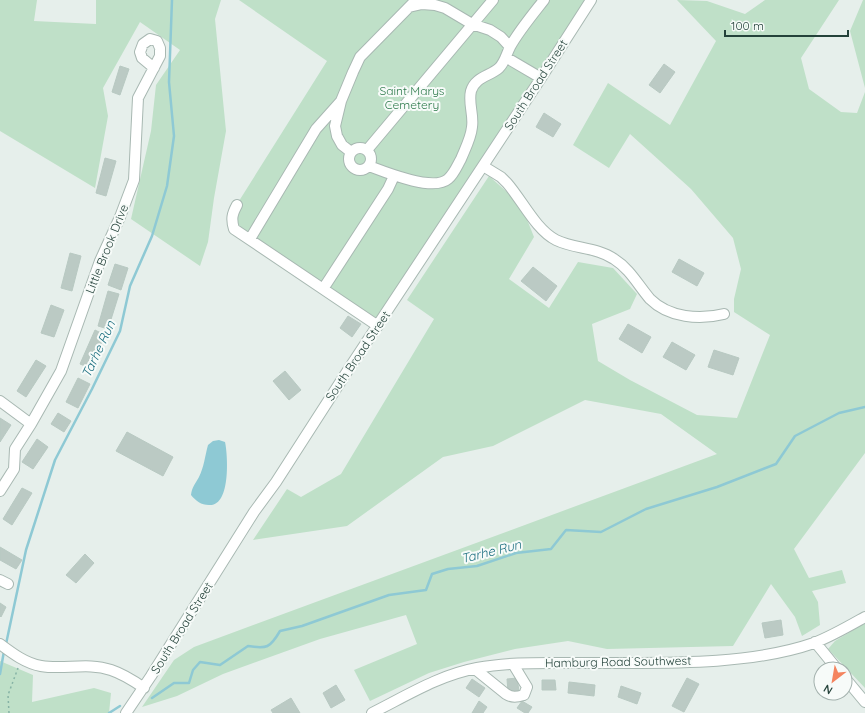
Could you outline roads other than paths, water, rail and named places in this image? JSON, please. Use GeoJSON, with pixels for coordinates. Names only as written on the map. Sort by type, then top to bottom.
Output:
{"type":"FeatureCollection","features":[{"type":"Feature","properties":{"kind":"street"},"geometry":{"type":"LineString","coordinates":[[367,150],[493,0]]}},
{"type":"Feature","properties":{"kind":"street"},"geometry":{"type":"LineString","coordinates":[[369,166],[394,176],[433,184],[447,180],[454,171],[466,148],[473,127],[470,108],[471,90],[477,81],[498,69],[507,58],[510,47],[544,0]]}},
{"type":"Feature","properties":{"kind":"street","name":"South Broad Street"},"geometry":{"type":"LineString","coordinates":[[126,713],[144,688],[254,512],[276,482],[591,0]]}},
{"type":"Feature","properties":{"kind":"street"},"geometry":{"type":"LineString","coordinates":[[351,152],[342,146],[337,136],[336,126],[341,101],[360,57],[413,4],[433,2],[472,24],[490,30],[501,37],[510,47]]}},
{"type":"Feature","properties":{"kind":"street"},"geometry":{"type":"LineString","coordinates":[[507,58],[541,78]]}},
{"type":"Feature","properties":{"kind":"street","name":"Little Brook Drive"},"geometry":{"type":"LineString","coordinates":[[0,491],[14,469],[15,449],[61,371],[100,261],[120,217],[134,180],[138,98],[154,68]]}},
{"type":"Feature","properties":{"kind":"street"},"geometry":{"type":"LineString","coordinates":[[250,239],[316,129],[341,101]]}},
{"type":"Feature","properties":{"kind":"street"},"geometry":{"type":"LineString","coordinates":[[359,148],[367,150],[371,157],[369,166],[362,170],[353,168],[349,160],[351,152],[359,148]]}},
{"type":"Feature","properties":{"kind":"street"},"geometry":{"type":"LineString","coordinates":[[483,166],[508,183],[546,233],[555,240],[567,245],[602,253],[612,257],[630,272],[651,300],[660,306],[669,311],[690,317],[713,317],[724,314]]}},
{"type":"Feature","properties":{"kind":"street"},"geometry":{"type":"LineString","coordinates":[[323,289],[388,189],[394,176]]}},
{"type":"Feature","properties":{"kind":"street"},"geometry":{"type":"LineString","coordinates":[[237,205],[232,214],[234,229],[378,326]]}},
{"type":"Feature","properties":{"kind":"street"},"geometry":{"type":"LineString","coordinates":[[0,401],[31,424]]}},
{"type":"Feature","properties":{"kind":"street","name":"Hamburg Road Southwest"},"geometry":{"type":"LineString","coordinates":[[372,713],[443,678],[475,669],[513,664],[711,661],[772,653],[815,642],[865,617]]}},
{"type":"Feature","properties":{"kind":"street"},"geometry":{"type":"LineString","coordinates":[[815,642],[830,661]]}},
{"type":"Feature","properties":{"kind":"street"},"geometry":{"type":"LineString","coordinates":[[0,644],[22,658],[41,666],[87,666],[112,670],[144,688]]}},
{"type":"Feature","properties":{"kind":"street"},"geometry":{"type":"LineString","coordinates":[[475,669],[506,694],[516,697],[524,695],[526,687],[513,664]]}},
{"type":"Feature","properties":{"kind":"street"},"geometry":{"type":"LineString","coordinates":[[853,688],[865,702]]}},
{"type":"Feature","properties":{"kind":"water"},"geometry":{"type":"Polygon","coordinates":[[[219,440],[225,442],[226,449],[227,468],[225,489],[221,498],[216,503],[209,505],[199,502],[191,495],[191,492],[202,469],[208,445],[213,441],[219,440]]]}},
{"type":"Feature","properties":{"kind":"waterway","name":"Tarhe Run"},"geometry":{"type":"LineString","coordinates":[[6,644],[26,550],[55,460],[120,331],[130,286],[152,236],[167,186],[174,136],[169,82],[172,0]]}},
{"type":"Feature","properties":{"kind":"waterway","name":"Tarhe Run"},"geometry":{"type":"LineString","coordinates":[[152,698],[174,683],[189,683],[193,670],[200,662],[220,665],[248,646],[267,646],[273,641],[280,631],[302,626],[389,595],[426,590],[432,574],[448,569],[477,566],[516,553],[551,549],[566,530],[601,532],[646,509],[717,487],[776,464],[795,436],[839,413],[865,407]]}},
{"type":"Feature","properties":{"kind":"waterway","name":"Tarhe Run"},"geometry":{"type":"LineString","coordinates":[[0,674],[4,651]]}},
{"type":"Feature","properties":{"kind":"waterway","name":"Tarhe Run"},"geometry":{"type":"LineString","coordinates":[[109,713],[120,706]]}},
{"type":"Feature","properties":{"kind":"park label","name":"Saint Marys Cemetery"},"geometry":{"type":"Point","coordinates":[412,98]}}]}
